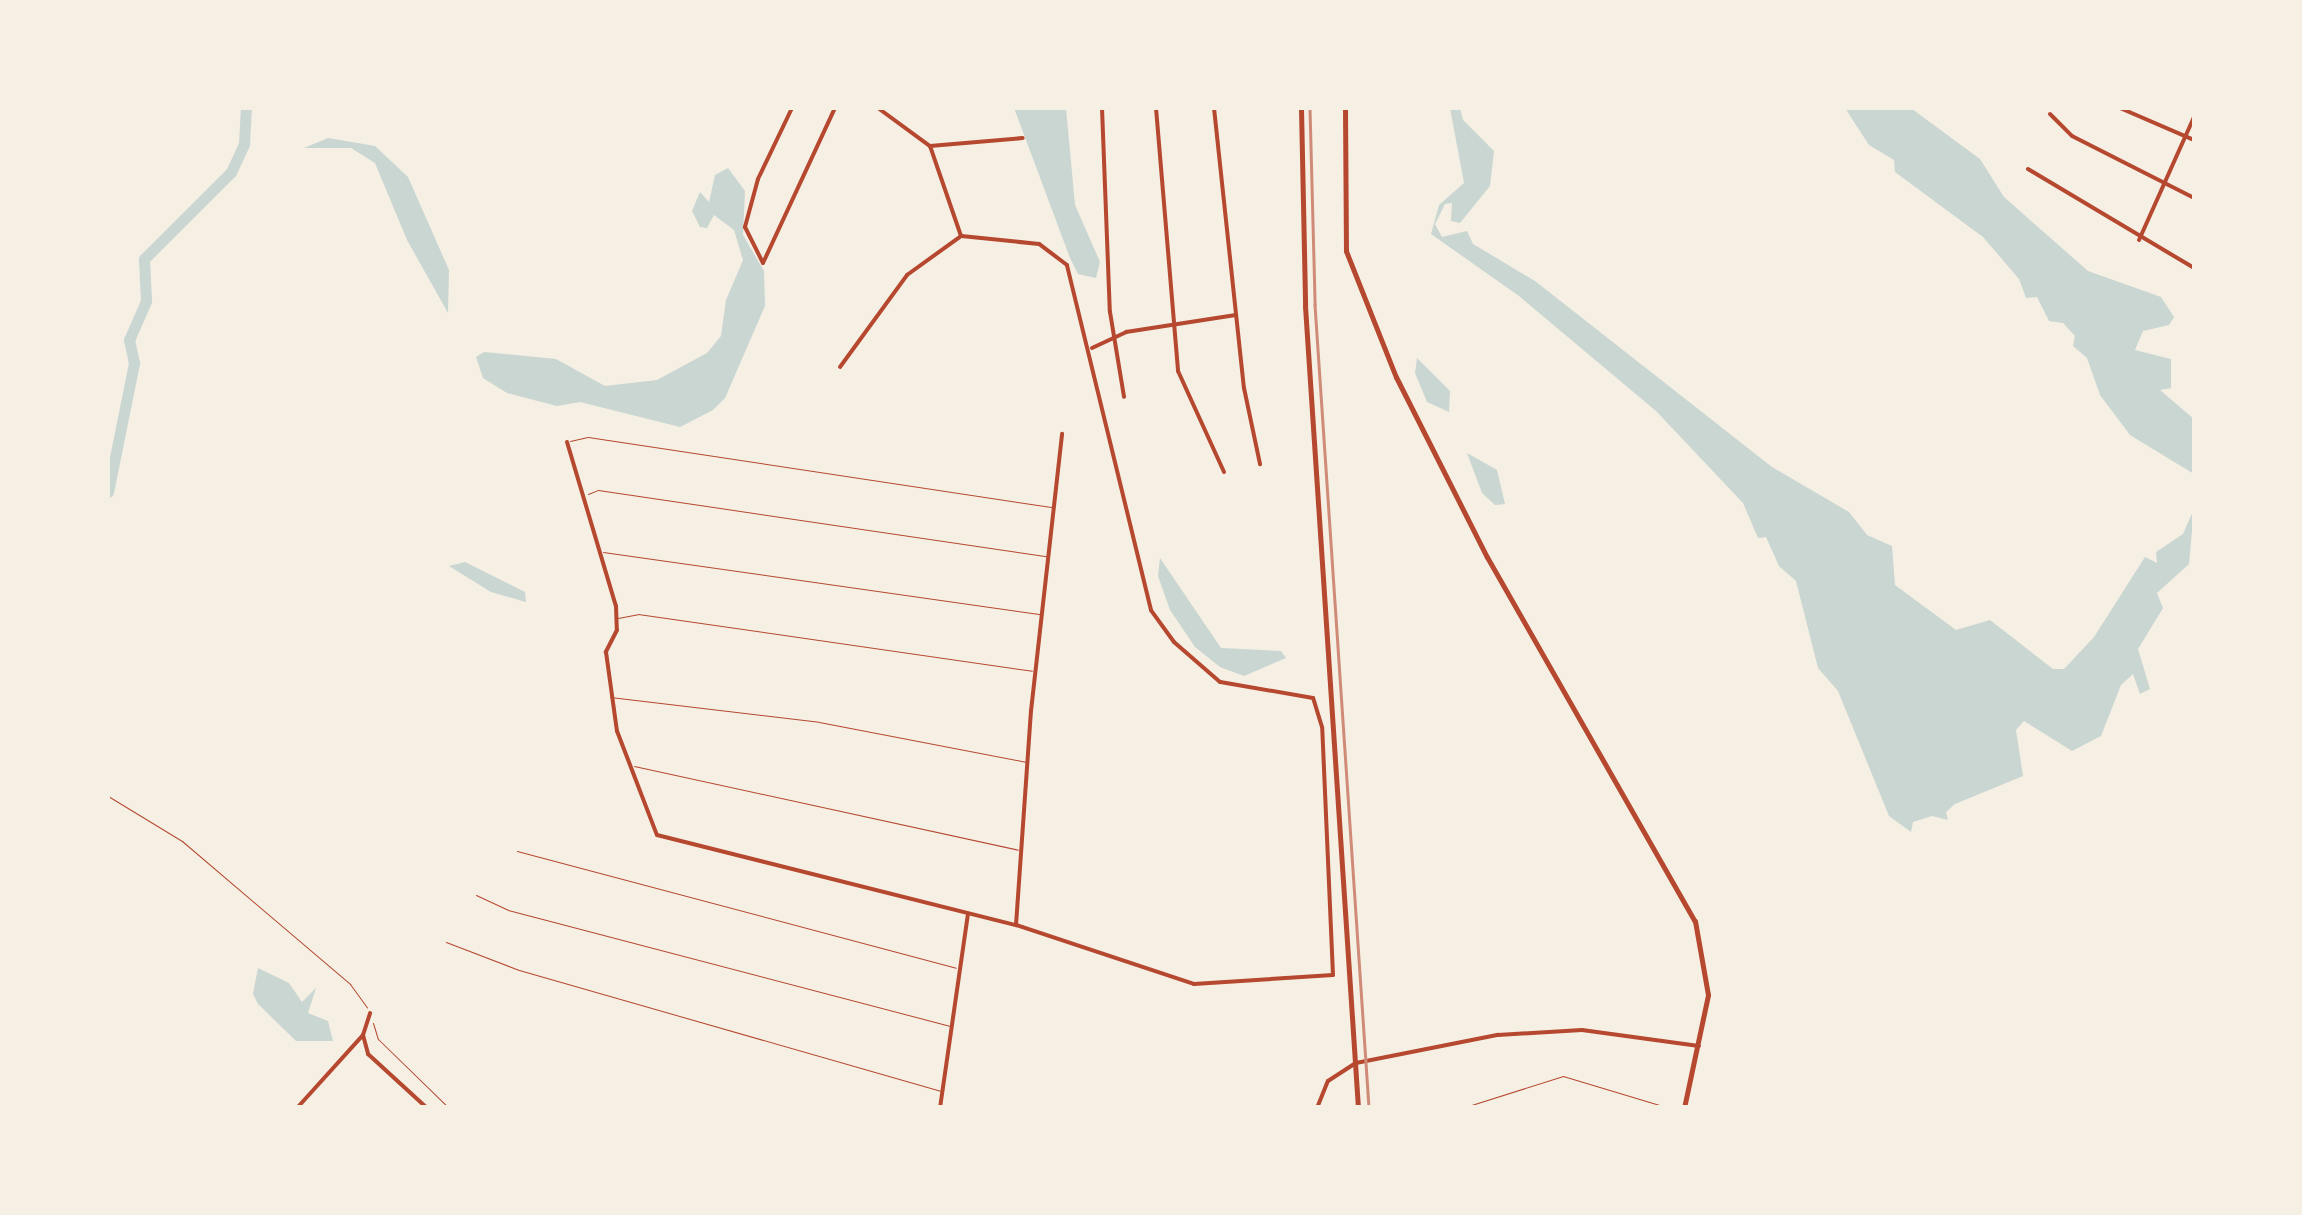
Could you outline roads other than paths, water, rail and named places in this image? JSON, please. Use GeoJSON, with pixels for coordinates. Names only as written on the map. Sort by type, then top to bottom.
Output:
{"type":"FeatureCollection","features":[{"type":"Feature","properties":{"kind":"main road"},"geometry":{"type":"LineString","coordinates":[[1301,108],[1305,306],[1358,1108]]}},
{"type":"Feature","properties":{"kind":"main road"},"geometry":{"type":"LineString","coordinates":[[1345,108],[1342,223],[1367,310],[1424,439],[1478,540],[1684,896],[1707,978],[1699,1046],[1684,1108]]}},
{"type":"Feature","properties":{"kind":"street"},"geometry":{"type":"LineString","coordinates":[[792,108],[758,179],[745,227],[753,251],[763,263],[769,260],[835,108]]}},
{"type":"Feature","properties":{"kind":"street"},"geometry":{"type":"LineString","coordinates":[[878,108],[930,146],[961,236]]}},
{"type":"Feature","properties":{"kind":"street"},"geometry":{"type":"LineString","coordinates":[[1102,108],[1114,339],[1124,397]]}},
{"type":"Feature","properties":{"kind":"street"},"geometry":{"type":"LineString","coordinates":[[1156,108],[1178,371],[1224,472]]}},
{"type":"Feature","properties":{"kind":"street"},"geometry":{"type":"LineString","coordinates":[[1214,108],[1236,315],[1260,464]]}},
{"type":"Feature","properties":{"kind":"street"},"geometry":{"type":"LineString","coordinates":[[2120,108],[2192,139]]}},
{"type":"Feature","properties":{"kind":"street"},"geometry":{"type":"LineString","coordinates":[[2050,114],[2072,136],[2194,198]]}},
{"type":"Feature","properties":{"kind":"street"},"geometry":{"type":"LineString","coordinates":[[2139,241],[2192,139],[2194,117]]}},
{"type":"Feature","properties":{"kind":"street"},"geometry":{"type":"LineString","coordinates":[[930,146],[1023,138]]}},
{"type":"Feature","properties":{"kind":"street"},"geometry":{"type":"LineString","coordinates":[[2028,169],[2139,241],[2194,268]]}},
{"type":"Feature","properties":{"kind":"street"},"geometry":{"type":"LineString","coordinates":[[567,442],[618,618],[606,652],[610,696],[629,767],[658,835],[1016,925],[1194,984],[1334,971],[1321,716],[1313,698],[1220,682],[1174,642],[1152,610],[1116,483],[1092,348],[1068,264],[1054,252],[1003,238],[961,236],[907,275],[840,367]]}},
{"type":"Feature","properties":{"kind":"street"},"geometry":{"type":"LineString","coordinates":[[1092,348],[1114,339],[1236,315]]}},
{"type":"Feature","properties":{"kind":"street"},"geometry":{"type":"LineString","coordinates":[[1016,925],[1032,764],[1035,672],[1062,434]]}},
{"type":"Feature","properties":{"kind":"street"},"geometry":{"type":"LineString","coordinates":[[940,1108],[968,914]]}},
{"type":"Feature","properties":{"kind":"street"},"geometry":{"type":"LineString","coordinates":[[297,1108],[363,1035],[370,1014]]}},
{"type":"Feature","properties":{"kind":"street"},"geometry":{"type":"LineString","coordinates":[[1317,1108],[1328,1081],[1356,1063],[1531,1031],[1623,1033],[1699,1046]]}},
{"type":"Feature","properties":{"kind":"street"},"geometry":{"type":"LineString","coordinates":[[363,1035],[368,1054],[427,1108]]}},
{"type":"Feature","properties":{"kind":"lane"},"geometry":{"type":"LineString","coordinates":[[567,442],[588,438],[1054,507]]}},
{"type":"Feature","properties":{"kind":"lane"},"geometry":{"type":"LineString","coordinates":[[582,496],[598,490],[1049,556]]}},
{"type":"Feature","properties":{"kind":"lane"},"geometry":{"type":"LineString","coordinates":[[600,553],[1041,614]]}},
{"type":"Feature","properties":{"kind":"lane"},"geometry":{"type":"LineString","coordinates":[[618,618],[638,614],[1035,672]]}},
{"type":"Feature","properties":{"kind":"lane"},"geometry":{"type":"LineString","coordinates":[[610,696],[819,722],[1032,764]]}},
{"type":"Feature","properties":{"kind":"lane"},"geometry":{"type":"LineString","coordinates":[[629,767],[1022,851]]}},
{"type":"Feature","properties":{"kind":"lane"},"geometry":{"type":"LineString","coordinates":[[517,852],[960,969]]}},
{"type":"Feature","properties":{"kind":"lane"},"geometry":{"type":"LineString","coordinates":[[476,894],[508,910],[950,1027]]}},
{"type":"Feature","properties":{"kind":"lane"},"geometry":{"type":"LineString","coordinates":[[446,942],[520,970],[942,1093]]}},
{"type":"Feature","properties":{"kind":"waterway"},"geometry":{"type":"LineString","coordinates":[[108,492],[134,363],[129,340],[146,301],[144,259],[231,172],[244,144],[246,108]]}},
{"type":"Feature","properties":{"kind":"tram line"},"geometry":{"type":"LineString","coordinates":[[1310,108],[1315,305],[1369,1108]]}}]}
